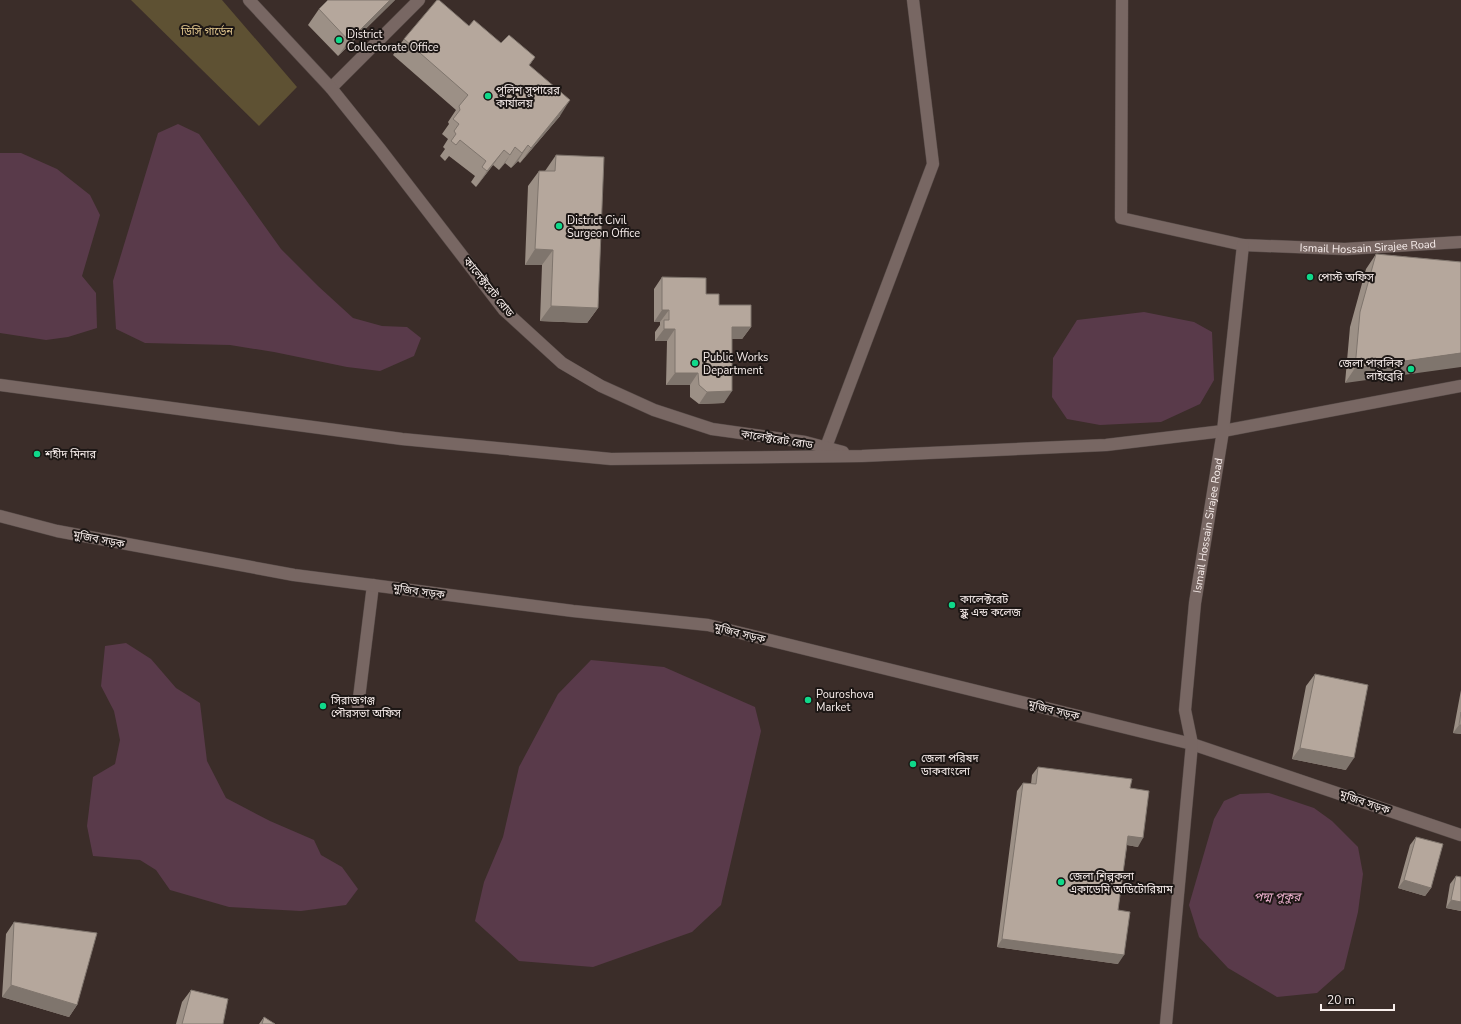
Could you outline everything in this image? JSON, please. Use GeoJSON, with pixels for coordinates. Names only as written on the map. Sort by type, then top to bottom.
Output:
{"type":"FeatureCollection","features":[{"type":"Feature","properties":{"kind":"street","name":"কালেক্টরেট রোড"},"geometry":{"type":"LineString","coordinates":[[248,0],[330,88],[380,149],[504,310],[562,363],[601,386],[654,410],[712,429],[805,442],[862,456]]}},
{"type":"Feature","properties":{"kind":"street"},"geometry":{"type":"LineString","coordinates":[[330,88],[419,0]]}},
{"type":"Feature","properties":{"kind":"street"},"geometry":{"type":"LineString","coordinates":[[826,448],[933,164],[913,0]]}},
{"type":"Feature","properties":{"kind":"street"},"geometry":{"type":"LineString","coordinates":[[1122,0],[1121,218],[1243,245]]}},
{"type":"Feature","properties":{"kind":"street","name":"Ismail Hossain Sirajee Road"},"geometry":{"type":"LineString","coordinates":[[1166,1024],[1192,744],[1185,710],[1195,603],[1223,431],[1243,245],[1345,249],[1461,242]]}},
{"type":"Feature","properties":{"kind":"street"},"geometry":{"type":"LineString","coordinates":[[0,385],[402,439],[611,459],[862,456],[1106,445],[1223,431],[1461,386]]}},
{"type":"Feature","properties":{"kind":"street","name":"মুজিব সড়ক"},"geometry":{"type":"LineString","coordinates":[[0,516],[57,531],[278,572],[573,611],[708,625],[1192,744],[1461,835]]}},
{"type":"Feature","properties":{"kind":"street"},"geometry":{"type":"LineString","coordinates":[[358,706],[374,585]]}},
{"type":"Feature","properties":{"kind":"green space","name":"ডিসি গার্ডেন"},"geometry":{"type":"Polygon","coordinates":[[[131,0],[222,0],[297,87],[259,126],[131,0]]]}},
{"type":"Feature","properties":{"kind":"water"},"geometry":{"type":"Polygon","coordinates":[[[178,124],[199,134],[281,249],[353,318],[382,326],[407,327],[421,338],[414,356],[380,371],[347,367],[274,352],[230,345],[145,343],[116,329],[113,281],[158,133],[178,124]]]}},
{"type":"Feature","properties":{"kind":"water"},"geometry":{"type":"Polygon","coordinates":[[[0,153],[21,153],[57,169],[90,195],[100,215],[82,276],[96,293],[97,328],[68,337],[46,340],[0,333],[0,153]]]}},
{"type":"Feature","properties":{"kind":"water"},"geometry":{"type":"Polygon","coordinates":[[[1144,312],[1194,322],[1212,332],[1214,380],[1200,404],[1161,422],[1100,425],[1067,419],[1052,397],[1053,358],[1077,320],[1144,312]]]}},
{"type":"Feature","properties":{"kind":"water"},"geometry":{"type":"Polygon","coordinates":[[[126,643],[151,659],[176,688],[200,703],[207,761],[226,798],[270,821],[314,840],[321,855],[342,867],[358,889],[346,905],[301,911],[229,907],[170,890],[156,870],[140,860],[93,856],[87,826],[93,777],[115,764],[120,740],[114,711],[101,686],[105,646],[126,643]]]}},
{"type":"Feature","properties":{"kind":"water"},"geometry":{"type":"Polygon","coordinates":[[[591,660],[664,667],[755,707],[761,731],[721,905],[692,932],[593,967],[519,961],[475,921],[484,882],[503,837],[519,767],[558,694],[591,660]]]}},
{"type":"Feature","properties":{"kind":"water","name":"পদ্ম পুকুর"},"geometry":{"type":"Polygon","coordinates":[[[1269,793],[1314,808],[1332,821],[1358,847],[1363,874],[1358,912],[1344,969],[1317,993],[1277,997],[1228,968],[1199,937],[1189,905],[1214,819],[1224,801],[1240,794],[1269,793]]]}},
{"type":"Feature","properties":{"kind":"building"},"geometry":{"type":"Polygon","coordinates":[[[328,0],[390,0],[349,41],[319,9],[328,0]]]}},
{"type":"Feature","properties":{"kind":"building","name":"পুলিশ সুপারের কার্যালয়"},"geometry":{"type":"Polygon","coordinates":[[[437,0],[439,0],[469,26],[474,20],[501,43],[509,35],[535,57],[529,65],[570,100],[531,148],[528,145],[522,153],[515,147],[510,155],[504,150],[487,171],[482,167],[486,161],[460,140],[456,145],[451,141],[456,134],[454,131],[459,124],[453,119],[460,110],[459,106],[468,95],[404,39],[437,0]]]}},
{"type":"Feature","properties":{"kind":"building","name":"District Civil Surgeon Office"},"geometry":{"type":"Polygon","coordinates":[[[556,155],[604,157],[598,308],[551,306],[553,250],[535,249],[539,171],[555,171],[556,155]]]}},
{"type":"Feature","properties":{"kind":"building"},"geometry":{"type":"Polygon","coordinates":[[[1376,254],[1461,262],[1461,353],[1355,368],[1360,312],[1376,254]]]}},
{"type":"Feature","properties":{"kind":"building","name":"Public Works Department"},"geometry":{"type":"Polygon","coordinates":[[[662,277],[706,278],[706,294],[719,294],[719,305],[751,305],[751,327],[732,327],[732,391],[707,392],[699,385],[698,373],[675,373],[675,329],[664,329],[664,320],[669,320],[669,310],[662,310],[662,277]]]}},
{"type":"Feature","properties":{"kind":"building"},"geometry":{"type":"Polygon","coordinates":[[[1315,674],[1368,685],[1354,758],[1300,748],[1315,674]]]}},
{"type":"Feature","properties":{"kind":"building"},"geometry":{"type":"Polygon","coordinates":[[[1461,712],[1461,725],[1459,725],[1461,712]]]}},
{"type":"Feature","properties":{"kind":"building","name":"জেলা শিল্পকলা একাডেমি অডিটোরিয়াম"},"geometry":{"type":"Polygon","coordinates":[[[1038,767],[1132,779],[1130,788],[1149,791],[1143,838],[1128,836],[1118,910],[1130,912],[1124,955],[1002,939],[1023,783],[1036,784],[1038,767]]]}},
{"type":"Feature","properties":{"kind":"building"},"geometry":{"type":"Polygon","coordinates":[[[1416,837],[1443,844],[1431,888],[1404,880],[1416,837]]]}},
{"type":"Feature","properties":{"kind":"building"},"geometry":{"type":"Polygon","coordinates":[[[1456,876],[1461,877],[1461,902],[1451,900],[1456,876]]]}},
{"type":"Feature","properties":{"kind":"building"},"geometry":{"type":"Polygon","coordinates":[[[14,922],[97,933],[77,1005],[11,985],[14,922]]]}},
{"type":"Feature","properties":{"kind":"building"},"geometry":{"type":"Polygon","coordinates":[[[191,990],[228,999],[223,1024],[182,1024],[191,990]]]}},
{"type":"Feature","properties":{"kind":"building"},"geometry":{"type":"Polygon","coordinates":[[[264,1017],[275,1024],[262,1024],[264,1017]]]}},
{"type":"Feature","properties":{"kind":"place","name":"District Collectorate Office"},"geometry":{"type":"Point","coordinates":[339,40]}},
{"type":"Feature","properties":{"kind":"place","name":"পুলিশ সুপারের কার্যালয়"},"geometry":{"type":"Point","coordinates":[488,96]}},
{"type":"Feature","properties":{"kind":"place","name":"District Civil Surgeon Office"},"geometry":{"type":"Point","coordinates":[559,226]}},
{"type":"Feature","properties":{"kind":"place","name":"পোস্ট অফিস"},"geometry":{"type":"Point","coordinates":[1310,277]}},
{"type":"Feature","properties":{"kind":"place","name":"Public Works Department"},"geometry":{"type":"Point","coordinates":[695,363]}},
{"type":"Feature","properties":{"kind":"place","name":"জেলা পাবলিক লাইব্রেরি"},"geometry":{"type":"Point","coordinates":[1411,369]}},
{"type":"Feature","properties":{"kind":"place","name":"শহীদ মিনার"},"geometry":{"type":"Point","coordinates":[37,454]}},
{"type":"Feature","properties":{"kind":"place","name":"কালেক্টরেট স্কুল এন্ড কলেজ"},"geometry":{"type":"Point","coordinates":[952,605]}},
{"type":"Feature","properties":{"kind":"place","name":"Pouroshova Market"},"geometry":{"type":"Point","coordinates":[808,700]}},
{"type":"Feature","properties":{"kind":"place","name":"সিরাজগঞ্জ পৌরসভা অফিস"},"geometry":{"type":"Point","coordinates":[323,706]}},
{"type":"Feature","properties":{"kind":"place","name":"জেলা পরিষদ ডাকবাংলো"},"geometry":{"type":"Point","coordinates":[913,764]}},
{"type":"Feature","properties":{"kind":"place","name":"জেলা শিল্পকলা একাডেমি অডিটোরিয়াম"},"geometry":{"type":"Point","coordinates":[1061,882]}}]}
